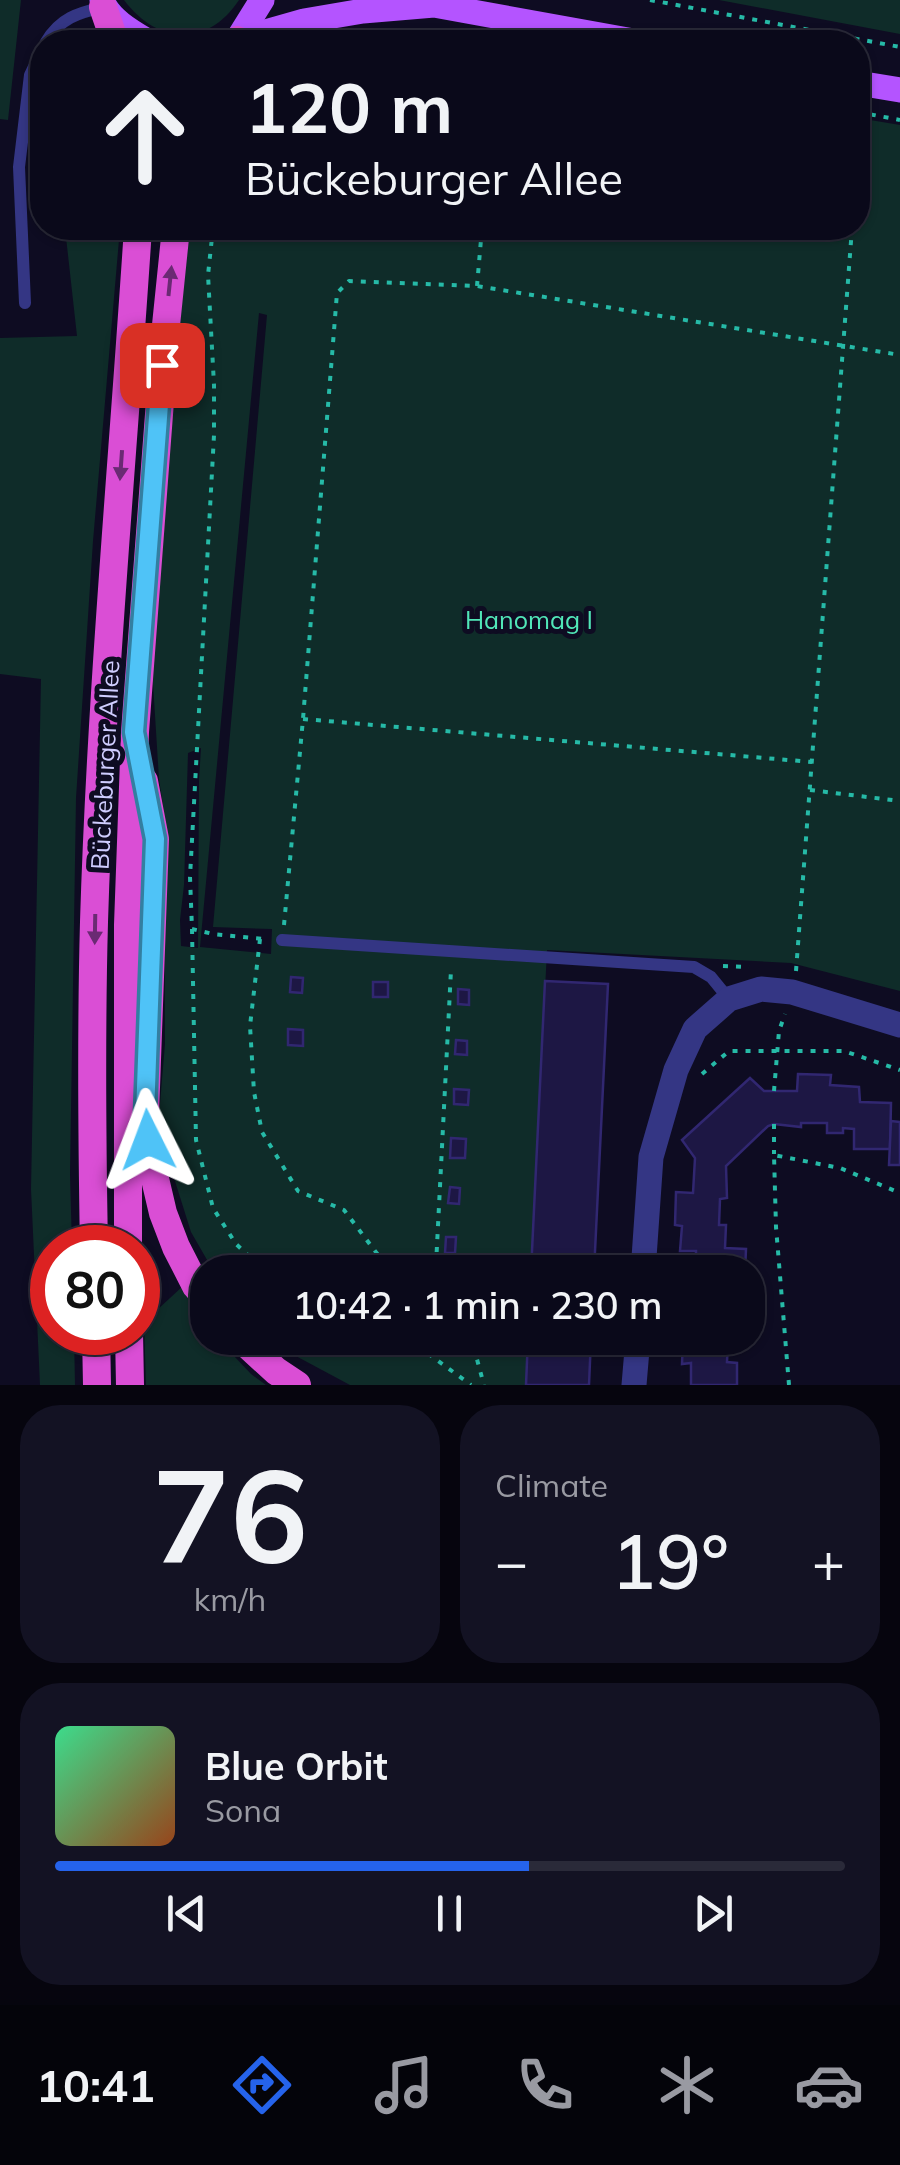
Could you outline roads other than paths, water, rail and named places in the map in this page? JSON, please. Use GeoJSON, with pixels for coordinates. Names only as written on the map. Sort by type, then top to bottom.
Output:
{"type":"FeatureCollection","features":[{"type":"Feature","properties":{"kind":"highway"},"geometry":{"type":"LineString","coordinates":[[101,2],[110,30]]}},
{"type":"Feature","properties":{"kind":"highway","name":"Bückeburger Allee"},"geometry":{"type":"LineString","coordinates":[[94,1225],[95,902],[109,631],[137,240]]}},
{"type":"Feature","properties":{"kind":"highway","name":"Bückeburger Allee"},"geometry":{"type":"LineString","coordinates":[[128,1225],[128,957],[134,732],[175,240]]}},
{"type":"Feature","properties":{"kind":"highway"},"geometry":{"type":"LineString","coordinates":[[134,732],[155,839],[145,1115],[164,1213],[190,1274]]}},
{"type":"Feature","properties":{"kind":"highway"},"geometry":{"type":"LineString","coordinates":[[96,1355],[96,1385]]}},
{"type":"Feature","properties":{"kind":"highway"},"geometry":{"type":"LineString","coordinates":[[129,1355],[130,1385]]}},
{"type":"Feature","properties":{"kind":"highway"},"geometry":{"type":"LineString","coordinates":[[258,1355],[297,1385]]}},
{"type":"Feature","properties":{"kind":"main road"},"geometry":{"type":"LineString","coordinates":[[242,30],[262,0]]}},
{"type":"Feature","properties":{"kind":"main road"},"geometry":{"type":"LineString","coordinates":[[101,2],[128,30]]}},
{"type":"Feature","properties":{"kind":"main road"},"geometry":{"type":"LineString","coordinates":[[274,30],[304,21],[430,2],[576,30]]}},
{"type":"Feature","properties":{"kind":"main road"},"geometry":{"type":"LineString","coordinates":[[870,84],[900,90]]}},
{"type":"Feature","properties":{"kind":"street"},"geometry":{"type":"LineString","coordinates":[[643,1255],[652,1156],[676,1070],[695,1029],[729,999],[761,989],[792,992],[900,1025]]}},
{"type":"Feature","properties":{"kind":"street"},"geometry":{"type":"LineString","coordinates":[[634,1385],[637,1355]]}},
{"type":"Feature","properties":{"kind":"lane"},"geometry":{"type":"LineString","coordinates":[[57,30],[74,14],[101,2]]}},
{"type":"Feature","properties":{"kind":"lane"},"geometry":{"type":"LineString","coordinates":[[26,303],[19,167],[30,75]]}},
{"type":"Feature","properties":{"kind":"lane"},"geometry":{"type":"LineString","coordinates":[[282,940],[694,967],[711,977],[729,999]]}},
{"type":"Feature","properties":{"kind":"park label","name":"Hanomag I"},"geometry":{"type":"Point","coordinates":[529,620]}}]}
